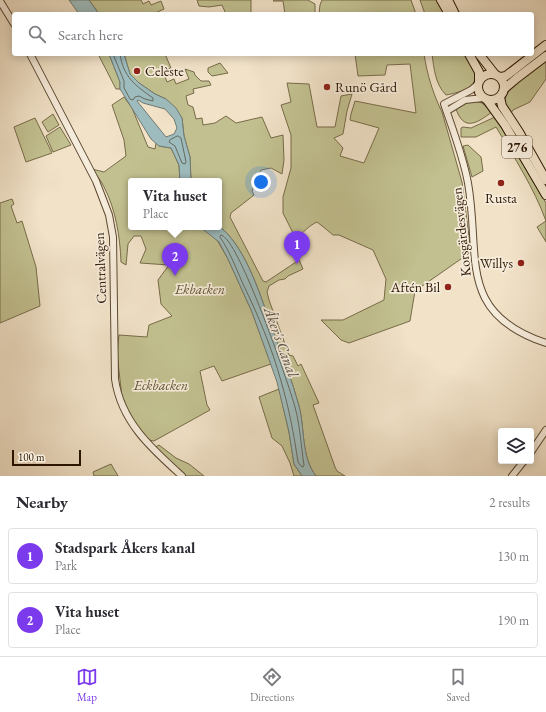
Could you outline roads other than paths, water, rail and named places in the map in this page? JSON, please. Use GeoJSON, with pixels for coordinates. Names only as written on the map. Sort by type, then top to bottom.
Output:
{"type":"FeatureCollection","features":[{"type":"Feature","properties":{"kind":"main road"},"geometry":{"type":"LineString","coordinates":[[442,0],[448,12]]}},
{"type":"Feature","properties":{"kind":"main road"},"geometry":{"type":"LineString","coordinates":[[448,0],[454,12]]}},
{"type":"Feature","properties":{"kind":"main road"},"geometry":{"type":"LineString","coordinates":[[534,55],[546,45]]}},
{"type":"Feature","properties":{"kind":"main road","name":"276"},"geometry":{"type":"LineString","coordinates":[[470,56],[478,72],[480,94],[505,125],[546,195]]}},
{"type":"Feature","properties":{"kind":"main road"},"geometry":{"type":"LineString","coordinates":[[481,56],[504,83],[504,89]]}},
{"type":"Feature","properties":{"kind":"main road"},"geometry":{"type":"LineString","coordinates":[[478,82],[485,75],[506,76],[532,56]]}},
{"type":"Feature","properties":{"kind":"main road"},"geometry":{"type":"LineString","coordinates":[[485,99],[494,100],[500,97],[504,89],[546,56]]}},
{"type":"Feature","properties":{"kind":"main road","name":"276"},"geometry":{"type":"LineString","coordinates":[[500,97],[502,106],[519,132],[546,180]]}},
{"type":"Feature","properties":{"kind":"street"},"geometry":{"type":"LineString","coordinates":[[0,1],[12,21]]}},
{"type":"Feature","properties":{"kind":"street","name":"Centralvägen"},"geometry":{"type":"LineString","coordinates":[[31,56],[96,181],[109,215],[114,237],[114,356],[116,393],[127,416],[144,440],[182,476]]}},
{"type":"Feature","properties":{"kind":"street","name":"Korsgärdesvägen"},"geometry":{"type":"LineString","coordinates":[[478,82],[471,90],[444,104],[468,183],[475,268],[482,294],[499,319],[517,331],[546,343]]}},
{"type":"Feature","properties":{"kind":"street"},"geometry":{"type":"LineString","coordinates":[[447,111],[465,100],[485,99]]}},
{"type":"Feature","properties":{"kind":"street"},"geometry":{"type":"LineString","coordinates":[[534,448],[546,430]]}},
{"type":"Feature","properties":{"kind":"street"},"geometry":{"type":"LineString","coordinates":[[512,476],[522,464]]}},
{"type":"Feature","properties":{"kind":"water"},"geometry":{"type":"Polygon","coordinates":[[[69,0],[89,0],[98,12],[78,12],[69,0]]]}},
{"type":"Feature","properties":{"kind":"water"},"geometry":{"type":"Polygon","coordinates":[[[110,56],[125,56],[130,74],[139,83],[155,94],[166,99],[176,108],[182,118],[184,136],[190,157],[191,178],[180,178],[179,165],[171,148],[159,146],[151,139],[120,89],[120,82],[110,56]],[[138,100],[137,101],[166,137],[174,134],[177,128],[174,119],[165,109],[143,103],[138,100]]]}},
{"type":"Feature","properties":{"kind":"water"},"geometry":{"type":"Polygon","coordinates":[[[222,229],[229,235],[238,247],[252,274],[296,396],[301,415],[308,460],[316,476],[302,476],[294,464],[289,432],[277,382],[252,312],[219,242],[204,230],[222,230],[222,229]]]}},
{"type":"Feature","properties":{"kind":"place","name":"Celèste"},"geometry":{"type":"Point","coordinates":[137,71]}},
{"type":"Feature","properties":{"kind":"place","name":"Runö Gård"},"geometry":{"type":"Point","coordinates":[327,87]}},
{"type":"Feature","properties":{"kind":"place","name":"Rusta"},"geometry":{"type":"Point","coordinates":[501,183]}},
{"type":"Feature","properties":{"kind":"place","name":"Willys"},"geometry":{"type":"Point","coordinates":[521,263]}},
{"type":"Feature","properties":{"kind":"place","name":"Stadspark Åkers kanal"},"geometry":{"type":"Point","coordinates":[297,264]}},
{"type":"Feature","properties":{"kind":"place","name":"Vita huset"},"geometry":{"type":"Point","coordinates":[175,276]}},
{"type":"Feature","properties":{"kind":"place","name":"Aftén Bil"},"geometry":{"type":"Point","coordinates":[448,287]}},
{"type":"Feature","properties":{"kind":"park label","name":"Ekbacken"},"geometry":{"type":"Point","coordinates":[200,289]}},
{"type":"Feature","properties":{"kind":"park label","name":"Eckbacken"},"geometry":{"type":"Point","coordinates":[161,385]}},
{"type":"Feature","properties":{"kind":"water label","name":"Åker's Canal"},"geometry":{"type":"Point","coordinates":[281,342]}}]}
